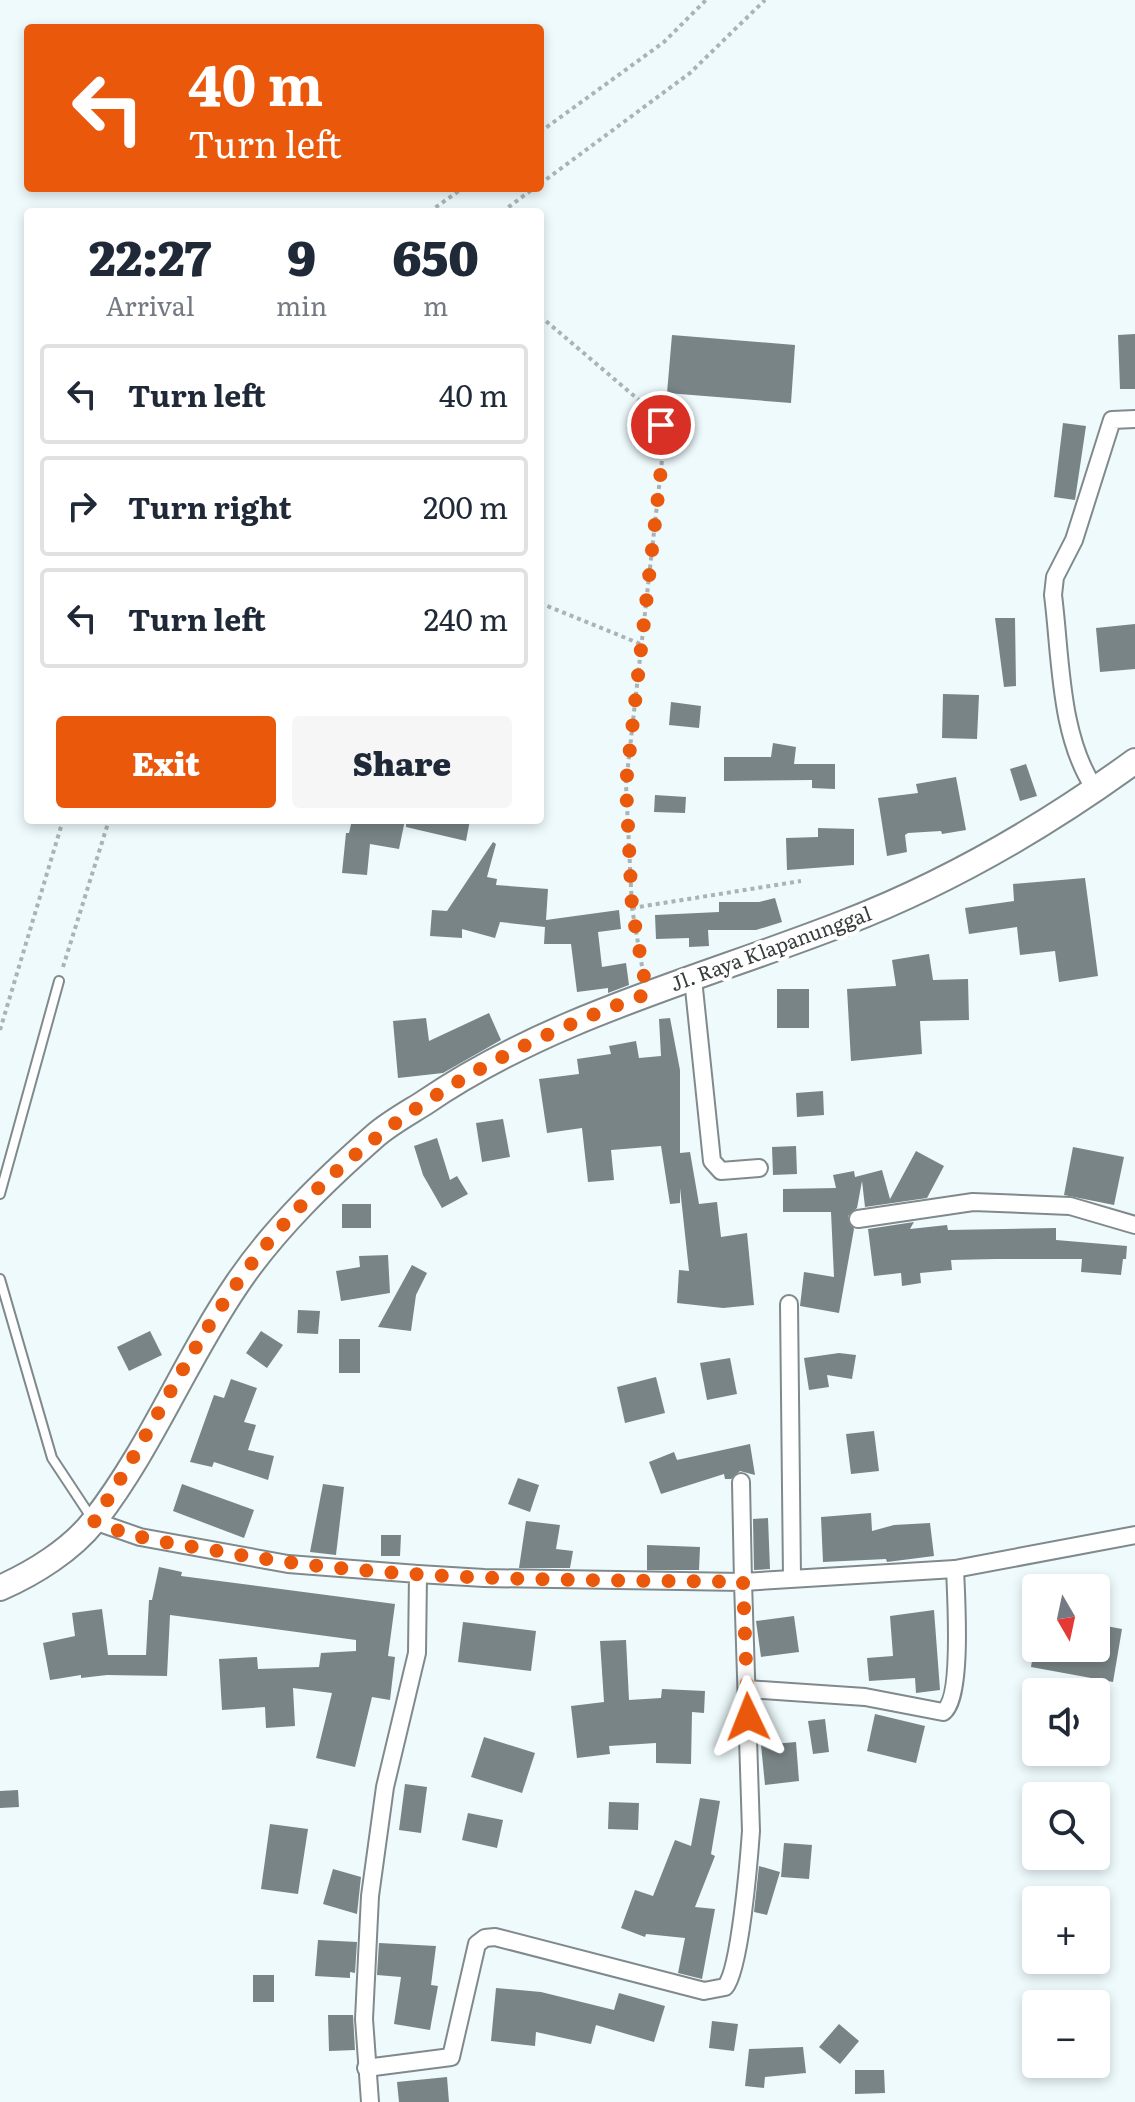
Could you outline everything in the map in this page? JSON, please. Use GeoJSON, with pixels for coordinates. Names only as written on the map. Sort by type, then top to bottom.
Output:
{"type":"FeatureCollection","features":[{"type":"Feature","properties":{"kind":"street"},"geometry":{"type":"LineString","coordinates":[[1095,789],[1085,774],[1070,727],[1053,595],[1055,577],[1074,540],[1112,420],[1135,419]]}},
{"type":"Feature","properties":{"kind":"street","name":"Jl. Raya Klapanunggal"},"geometry":{"type":"LineString","coordinates":[[0,1588],[52,1558],[94,1521],[129,1468],[238,1282],[296,1211],[378,1133],[460,1078],[505,1053],[586,1016],[844,923],[959,874],[1042,827],[1135,761]]}},
{"type":"Feature","properties":{"kind":"street"},"geometry":{"type":"LineString","coordinates":[[693,979],[712,1161],[721,1171],[759,1168]]}},
{"type":"Feature","properties":{"kind":"street"},"geometry":{"type":"LineString","coordinates":[[858,1219],[973,1202],[1070,1206],[1135,1225]]}},
{"type":"Feature","properties":{"kind":"street"},"geometry":{"type":"LineString","coordinates":[[789,1304],[792,1578]]}},
{"type":"Feature","properties":{"kind":"street"},"geometry":{"type":"LineString","coordinates":[[366,2068],[451,2057],[477,1944],[485,1938],[495,1937],[704,1991],[725,1987],[734,1970],[751,1831],[741,1482]]}},
{"type":"Feature","properties":{"kind":"street"},"geometry":{"type":"LineString","coordinates":[[94,1521],[140,1537],[288,1564],[484,1578],[743,1582],[955,1569],[1135,1535]]}},
{"type":"Feature","properties":{"kind":"street"},"geometry":{"type":"LineString","coordinates":[[747,1689],[865,1697],[943,1712],[952,1702],[957,1636],[955,1569]]}},
{"type":"Feature","properties":{"kind":"street"},"geometry":{"type":"LineString","coordinates":[[370,2102],[364,2019],[370,1896],[385,1787],[417,1653],[418,1574]]}},
{"type":"Feature","properties":{"kind":"lane"},"geometry":{"type":"LineString","coordinates":[[0,1194],[59,981]]}},
{"type":"Feature","properties":{"kind":"lane"},"geometry":{"type":"LineString","coordinates":[[0,1279],[52,1458],[94,1521]]}},
{"type":"Feature","properties":{"kind":"path"},"geometry":{"type":"LineString","coordinates":[[544,129],[664,42],[706,0]]}},
{"type":"Feature","properties":{"kind":"path"},"geometry":{"type":"LineString","coordinates":[[544,181],[690,73],[765,0]]}},
{"type":"Feature","properties":{"kind":"path"},"geometry":{"type":"LineString","coordinates":[[435,208],[457,192]]}},
{"type":"Feature","properties":{"kind":"path"},"geometry":{"type":"LineString","coordinates":[[507,208],[529,192]]}},
{"type":"Feature","properties":{"kind":"path"},"geometry":{"type":"LineString","coordinates":[[544,319],[653,412],[661,425],[664,442],[626,784],[632,908],[647,994]]}},
{"type":"Feature","properties":{"kind":"path"},"geometry":{"type":"LineString","coordinates":[[544,605],[643,645]]}},
{"type":"Feature","properties":{"kind":"path"},"geometry":{"type":"LineString","coordinates":[[0,1030],[62,824]]}},
{"type":"Feature","properties":{"kind":"path"},"geometry":{"type":"LineString","coordinates":[[59,981],[108,824]]}},
{"type":"Feature","properties":{"kind":"path"},"geometry":{"type":"LineString","coordinates":[[632,908],[801,881]]}},
{"type":"Feature","properties":{"kind":"building"},"geometry":{"type":"Polygon","coordinates":[[[1135,334],[1135,389],[1120,389],[1118,335],[1135,334]]]}},
{"type":"Feature","properties":{"kind":"building"},"geometry":{"type":"Polygon","coordinates":[[[672,335],[795,345],[791,403],[667,393],[672,335]]]}},
{"type":"Feature","properties":{"kind":"building"},"geometry":{"type":"Polygon","coordinates":[[[1063,423],[1086,426],[1075,500],[1054,497],[1063,423]]]}},
{"type":"Feature","properties":{"kind":"building"},"geometry":{"type":"Polygon","coordinates":[[[995,618],[1015,618],[1016,686],[1004,687],[995,618]]]}},
{"type":"Feature","properties":{"kind":"building"},"geometry":{"type":"Polygon","coordinates":[[[1135,624],[1135,669],[1100,672],[1096,628],[1135,624]]]}},
{"type":"Feature","properties":{"kind":"building"},"geometry":{"type":"Polygon","coordinates":[[[943,694],[979,695],[977,739],[942,738],[943,694]]]}},
{"type":"Feature","properties":{"kind":"building"},"geometry":{"type":"Polygon","coordinates":[[[671,702],[701,706],[699,728],[669,725],[671,702]]]}},
{"type":"Feature","properties":{"kind":"building"},"geometry":{"type":"Polygon","coordinates":[[[773,743],[796,747],[794,764],[835,764],[835,789],[812,788],[812,780],[724,781],[724,757],[771,757],[773,743]]]}},
{"type":"Feature","properties":{"kind":"building"},"geometry":{"type":"Polygon","coordinates":[[[1026,764],[1037,796],[1020,801],[1010,769],[1026,764]]]}},
{"type":"Feature","properties":{"kind":"building"},"geometry":{"type":"Polygon","coordinates":[[[956,777],[966,830],[942,834],[941,831],[908,833],[905,835],[907,852],[887,856],[878,798],[918,793],[916,784],[956,777]]]}},
{"type":"Feature","properties":{"kind":"building"},"geometry":{"type":"Polygon","coordinates":[[[655,795],[686,797],[685,813],[654,812],[655,795]]]}},
{"type":"Feature","properties":{"kind":"building"},"geometry":{"type":"Polygon","coordinates":[[[351,824],[404,824],[399,849],[370,844],[367,875],[342,873],[346,833],[349,833],[351,824]]]}},
{"type":"Feature","properties":{"kind":"building"},"geometry":{"type":"Polygon","coordinates":[[[406,824],[469,824],[466,841],[406,827],[406,824]]]}},
{"type":"Feature","properties":{"kind":"building"},"geometry":{"type":"Polygon","coordinates":[[[818,828],[854,829],[854,865],[787,870],[786,838],[818,837],[818,828]]]}},
{"type":"Feature","properties":{"kind":"building"},"geometry":{"type":"Polygon","coordinates":[[[493,842],[496,844],[487,877],[497,879],[496,885],[548,889],[546,920],[619,910],[621,929],[598,932],[602,967],[626,963],[629,985],[608,993],[608,988],[577,992],[571,944],[544,944],[545,927],[500,922],[495,938],[462,929],[462,938],[430,936],[432,910],[447,911],[493,842]]]}},
{"type":"Feature","properties":{"kind":"building"},"geometry":{"type":"Polygon","coordinates":[[[1085,878],[1098,976],[1059,982],[1055,951],[1020,955],[1017,927],[969,934],[965,908],[1014,901],[1013,884],[1085,878]]]}},
{"type":"Feature","properties":{"kind":"building"},"geometry":{"type":"Polygon","coordinates":[[[775,898],[782,922],[756,930],[708,930],[709,946],[689,947],[689,938],[656,939],[655,915],[719,912],[719,902],[759,902],[775,898]]]}},
{"type":"Feature","properties":{"kind":"building"},"geometry":{"type":"Polygon","coordinates":[[[929,954],[933,980],[968,979],[969,1020],[920,1021],[922,1054],[851,1061],[847,989],[896,986],[892,960],[929,954]]]}},
{"type":"Feature","properties":{"kind":"building"},"geometry":{"type":"Polygon","coordinates":[[[777,989],[809,989],[809,1028],[777,1028],[777,989]]]}},
{"type":"Feature","properties":{"kind":"building"},"geometry":{"type":"Polygon","coordinates":[[[489,1013],[501,1040],[443,1073],[398,1078],[393,1021],[426,1018],[429,1041],[489,1013]]]}},
{"type":"Feature","properties":{"kind":"building"},"geometry":{"type":"Polygon","coordinates":[[[670,1018],[680,1070],[680,1153],[690,1152],[699,1204],[717,1202],[721,1237],[747,1233],[754,1305],[723,1308],[677,1303],[679,1270],[689,1271],[680,1188],[680,1203],[670,1204],[661,1146],[611,1150],[614,1180],[588,1182],[582,1128],[547,1133],[539,1079],[579,1074],[577,1059],[611,1054],[609,1046],[636,1041],[639,1058],[661,1056],[659,1019],[670,1018]]]}},
{"type":"Feature","properties":{"kind":"building"},"geometry":{"type":"Polygon","coordinates":[[[823,1091],[824,1115],[797,1117],[796,1093],[823,1091]]]}},
{"type":"Feature","properties":{"kind":"building"},"geometry":{"type":"Polygon","coordinates":[[[503,1119],[510,1157],[482,1162],[476,1123],[503,1119]]]}},
{"type":"Feature","properties":{"kind":"building"},"geometry":{"type":"Polygon","coordinates":[[[437,1138],[450,1180],[457,1176],[468,1194],[442,1208],[423,1175],[414,1146],[437,1138]]]}},
{"type":"Feature","properties":{"kind":"building"},"geometry":{"type":"Polygon","coordinates":[[[796,1146],[797,1174],[773,1175],[772,1147],[796,1146]]]}},
{"type":"Feature","properties":{"kind":"building"},"geometry":{"type":"Polygon","coordinates":[[[1073,1147],[1124,1157],[1114,1205],[1064,1195],[1073,1147]]]}},
{"type":"Feature","properties":{"kind":"building"},"geometry":{"type":"Polygon","coordinates":[[[916,1151],[944,1166],[927,1198],[865,1207],[862,1181],[857,1208],[848,1216],[854,1229],[839,1313],[800,1306],[804,1272],[834,1277],[831,1212],[783,1212],[783,1189],[836,1188],[833,1175],[854,1171],[855,1177],[882,1170],[890,1199],[916,1151]]]}},
{"type":"Feature","properties":{"kind":"building"},"geometry":{"type":"Polygon","coordinates":[[[342,1204],[371,1204],[371,1228],[342,1228],[342,1204]]]}},
{"type":"Feature","properties":{"kind":"building"},"geometry":{"type":"Polygon","coordinates":[[[914,1222],[910,1229],[947,1225],[948,1230],[1056,1228],[1056,1240],[1127,1246],[1126,1259],[1123,1259],[1121,1275],[1081,1272],[1082,1259],[996,1259],[951,1260],[952,1270],[920,1273],[921,1283],[902,1286],[901,1273],[874,1276],[868,1229],[914,1222]]]}},
{"type":"Feature","properties":{"kind":"building"},"geometry":{"type":"Polygon","coordinates":[[[388,1255],[390,1293],[341,1301],[336,1271],[360,1267],[359,1256],[388,1255]]]}},
{"type":"Feature","properties":{"kind":"building"},"geometry":{"type":"Polygon","coordinates":[[[412,1265],[427,1273],[416,1295],[411,1331],[378,1327],[412,1265]]]}},
{"type":"Feature","properties":{"kind":"building"},"geometry":{"type":"Polygon","coordinates":[[[298,1310],[320,1311],[318,1334],[297,1333],[298,1310]]]}},
{"type":"Feature","properties":{"kind":"building"},"geometry":{"type":"Polygon","coordinates":[[[150,1331],[162,1355],[129,1371],[117,1347],[150,1331]]]}},
{"type":"Feature","properties":{"kind":"building"},"geometry":{"type":"Polygon","coordinates":[[[261,1331],[283,1345],[267,1368],[246,1353],[261,1331]]]}},
{"type":"Feature","properties":{"kind":"building"},"geometry":{"type":"Polygon","coordinates":[[[339,1339],[360,1339],[360,1373],[339,1373],[339,1339]]]}},
{"type":"Feature","properties":{"kind":"building"},"geometry":{"type":"Polygon","coordinates":[[[839,1353],[856,1355],[852,1379],[827,1375],[829,1387],[809,1390],[804,1358],[839,1353]]]}},
{"type":"Feature","properties":{"kind":"building"},"geometry":{"type":"Polygon","coordinates":[[[730,1358],[737,1394],[707,1400],[700,1363],[730,1358]]]}},
{"type":"Feature","properties":{"kind":"building"},"geometry":{"type":"Polygon","coordinates":[[[656,1377],[665,1413],[625,1423],[617,1387],[656,1377]]]}},
{"type":"Feature","properties":{"kind":"building"},"geometry":{"type":"Polygon","coordinates":[[[231,1379],[257,1388],[244,1422],[256,1425],[248,1450],[274,1456],[268,1480],[214,1462],[212,1467],[190,1462],[214,1395],[224,1398],[231,1379]]]}},
{"type":"Feature","properties":{"kind":"building"},"geometry":{"type":"Polygon","coordinates":[[[874,1431],[879,1471],[851,1474],[846,1434],[874,1431]]]}},
{"type":"Feature","properties":{"kind":"building"},"geometry":{"type":"Polygon","coordinates":[[[750,1444],[755,1475],[740,1471],[731,1479],[725,1479],[724,1474],[661,1494],[649,1462],[674,1452],[677,1460],[750,1444]]]}},
{"type":"Feature","properties":{"kind":"building"},"geometry":{"type":"Polygon","coordinates":[[[518,1478],[539,1485],[530,1512],[508,1504],[518,1478]]]}},
{"type":"Feature","properties":{"kind":"building"},"geometry":{"type":"Polygon","coordinates":[[[182,1484],[254,1510],[244,1538],[173,1511],[182,1484]]]}},
{"type":"Feature","properties":{"kind":"building"},"geometry":{"type":"Polygon","coordinates":[[[323,1484],[344,1487],[336,1555],[310,1552],[323,1484]]]}},
{"type":"Feature","properties":{"kind":"building"},"geometry":{"type":"Polygon","coordinates":[[[871,1513],[872,1531],[894,1525],[930,1523],[934,1556],[887,1562],[886,1559],[823,1562],[821,1517],[871,1513]]]}},
{"type":"Feature","properties":{"kind":"building"},"geometry":{"type":"Polygon","coordinates":[[[768,1518],[770,1569],[754,1570],[753,1519],[768,1518]]]}},
{"type":"Feature","properties":{"kind":"building"},"geometry":{"type":"Polygon","coordinates":[[[526,1521],[560,1525],[556,1549],[573,1551],[570,1568],[519,1568],[526,1521]]]}},
{"type":"Feature","properties":{"kind":"building"},"geometry":{"type":"Polygon","coordinates":[[[381,1535],[401,1535],[400,1556],[381,1556],[381,1535]]]}},
{"type":"Feature","properties":{"kind":"building"},"geometry":{"type":"Polygon","coordinates":[[[647,1545],[700,1547],[699,1570],[647,1570],[647,1545]]]}},
{"type":"Feature","properties":{"kind":"building"},"geometry":{"type":"Polygon","coordinates":[[[159,1567],[182,1572],[181,1576],[395,1604],[388,1656],[395,1657],[390,1700],[372,1697],[355,1767],[316,1758],[332,1693],[293,1688],[295,1726],[266,1728],[265,1707],[222,1710],[219,1659],[257,1657],[258,1669],[319,1667],[321,1653],[356,1651],[356,1640],[170,1615],[167,1676],[81,1678],[81,1675],[50,1680],[43,1643],[75,1636],[72,1613],[102,1609],[108,1655],[146,1655],[149,1600],[152,1600],[159,1567]]]}},
{"type":"Feature","properties":{"kind":"building"},"geometry":{"type":"Polygon","coordinates":[[[934,1610],[940,1690],[916,1693],[915,1678],[869,1681],[867,1658],[893,1656],[890,1616],[934,1610]]]}},
{"type":"Feature","properties":{"kind":"building"},"geometry":{"type":"Polygon","coordinates":[[[794,1616],[799,1652],[761,1657],[756,1621],[794,1616]]]}},
{"type":"Feature","properties":{"kind":"building"},"geometry":{"type":"Polygon","coordinates":[[[463,1622],[536,1631],[531,1671],[458,1662],[463,1622]]]}},
{"type":"Feature","properties":{"kind":"building"},"geometry":{"type":"Polygon","coordinates":[[[1110,1627],[1122,1629],[1113,1682],[1110,1678],[1091,1678],[1031,1667],[1032,1662],[1110,1662],[1110,1627]]]}},
{"type":"Feature","properties":{"kind":"building"},"geometry":{"type":"Polygon","coordinates":[[[626,1640],[629,1700],[661,1698],[662,1689],[705,1691],[704,1713],[692,1712],[691,1764],[656,1763],[656,1743],[609,1746],[610,1754],[577,1758],[571,1706],[604,1702],[600,1641],[626,1640]]]}},
{"type":"Feature","properties":{"kind":"building"},"geometry":{"type":"Polygon","coordinates":[[[875,1714],[925,1726],[916,1763],[867,1751],[875,1714]]]}},
{"type":"Feature","properties":{"kind":"building"},"geometry":{"type":"Polygon","coordinates":[[[825,1719],[829,1752],[813,1754],[808,1721],[825,1719]]]}},
{"type":"Feature","properties":{"kind":"building"},"geometry":{"type":"Polygon","coordinates":[[[484,1737],[535,1753],[522,1793],[471,1777],[484,1737]]]}},
{"type":"Feature","properties":{"kind":"building"},"geometry":{"type":"Polygon","coordinates":[[[796,1742],[799,1781],[765,1785],[761,1745],[796,1742]]]}},
{"type":"Feature","properties":{"kind":"building"},"geometry":{"type":"Polygon","coordinates":[[[405,1784],[427,1787],[421,1833],[399,1830],[405,1784]]]}},
{"type":"Feature","properties":{"kind":"building"},"geometry":{"type":"Polygon","coordinates":[[[18,1790],[19,1807],[0,1808],[0,1791],[18,1790]]]}},
{"type":"Feature","properties":{"kind":"building"},"geometry":{"type":"Polygon","coordinates":[[[700,1798],[720,1801],[711,1854],[715,1856],[695,1907],[715,1909],[702,1979],[678,1973],[685,1938],[646,1934],[645,1937],[621,1928],[635,1890],[653,1896],[675,1840],[691,1846],[700,1798]]]}},
{"type":"Feature","properties":{"kind":"building"},"geometry":{"type":"Polygon","coordinates":[[[609,1802],[639,1803],[638,1830],[608,1829],[609,1802]]]}},
{"type":"Feature","properties":{"kind":"building"},"geometry":{"type":"Polygon","coordinates":[[[468,1813],[503,1820],[497,1848],[462,1840],[468,1813]]]}},
{"type":"Feature","properties":{"kind":"building"},"geometry":{"type":"Polygon","coordinates":[[[270,1824],[308,1829],[298,1894],[261,1889],[270,1824]]]}},
{"type":"Feature","properties":{"kind":"building"},"geometry":{"type":"Polygon","coordinates":[[[784,1843],[812,1845],[809,1879],[781,1877],[784,1843]]]}},
{"type":"Feature","properties":{"kind":"building"},"geometry":{"type":"Polygon","coordinates":[[[759,1866],[780,1872],[767,1915],[754,1912],[759,1866]]]}},
{"type":"Feature","properties":{"kind":"building"},"geometry":{"type":"Polygon","coordinates":[[[333,1869],[361,1877],[357,1914],[323,1904],[333,1869]]]}},
{"type":"Feature","properties":{"kind":"building"},"geometry":{"type":"Polygon","coordinates":[[[318,1940],[357,1942],[355,1973],[350,1972],[350,1978],[315,1976],[318,1940]]]}},
{"type":"Feature","properties":{"kind":"building"},"geometry":{"type":"Polygon","coordinates":[[[379,1943],[436,1946],[431,1985],[438,1986],[430,2030],[394,2024],[401,1977],[377,1975],[379,1943]]]}},
{"type":"Feature","properties":{"kind":"building"},"geometry":{"type":"Polygon","coordinates":[[[253,1975],[274,1975],[274,2002],[253,2002],[253,1975]]]}},
{"type":"Feature","properties":{"kind":"building"},"geometry":{"type":"Polygon","coordinates":[[[496,1988],[541,1992],[614,2010],[619,1993],[665,2006],[654,2042],[596,2025],[591,2044],[536,2032],[535,2046],[491,2041],[496,1988]]]}},
{"type":"Feature","properties":{"kind":"building"},"geometry":{"type":"Polygon","coordinates":[[[328,2015],[353,2015],[355,2050],[329,2051],[328,2015]]]}},
{"type":"Feature","properties":{"kind":"building"},"geometry":{"type":"Polygon","coordinates":[[[712,2021],[738,2024],[734,2051],[709,2048],[712,2021]]]}},
{"type":"Feature","properties":{"kind":"building"},"geometry":{"type":"Polygon","coordinates":[[[839,2024],[859,2041],[840,2064],[819,2047],[839,2024]]]}},
{"type":"Feature","properties":{"kind":"building"},"geometry":{"type":"Polygon","coordinates":[[[803,2047],[806,2073],[765,2077],[764,2088],[745,2086],[749,2049],[803,2047]]]}},
{"type":"Feature","properties":{"kind":"building"},"geometry":{"type":"Polygon","coordinates":[[[855,2070],[884,2070],[885,2093],[855,2094],[855,2070]]]}},
{"type":"Feature","properties":{"kind":"building"},"geometry":{"type":"Polygon","coordinates":[[[447,2077],[449,2102],[399,2102],[397,2082],[447,2077]]]}},
{"type":"Feature","properties":{"kind":"route"},"geometry":{"type":"LineString","coordinates":[[661,425],[664,442],[626,784],[632,908],[647,994],[531,1040],[460,1078],[378,1133],[296,1211],[238,1282],[129,1468],[94,1521],[140,1537],[288,1564],[484,1578],[743,1582],[748,1717]]}}]}
